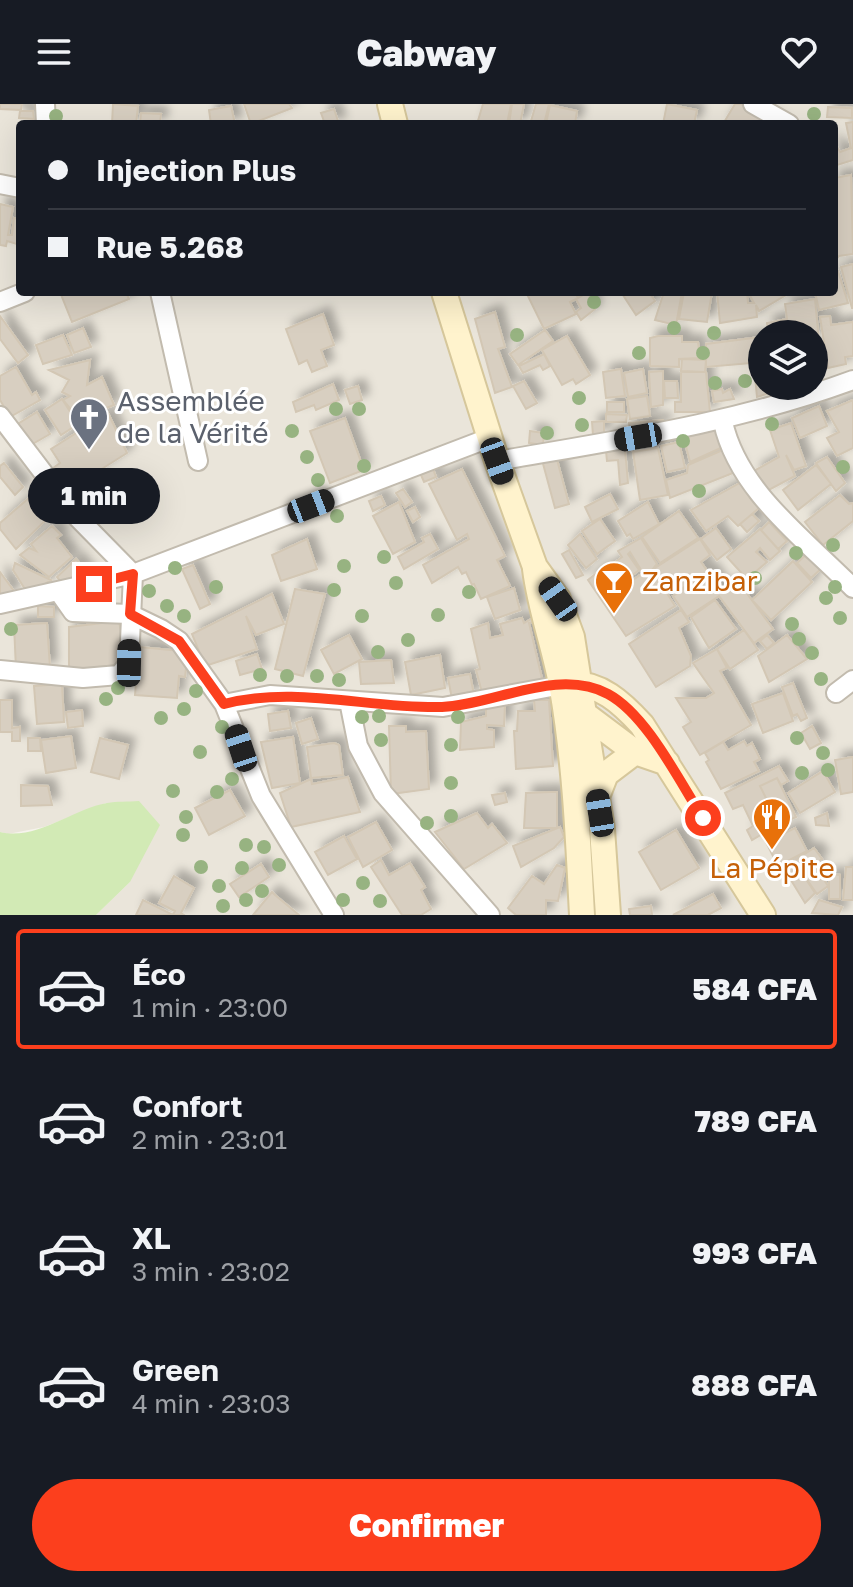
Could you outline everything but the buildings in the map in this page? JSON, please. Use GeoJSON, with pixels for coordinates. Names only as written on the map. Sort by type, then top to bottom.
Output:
{"type":"FeatureCollection","features":[{"type":"Feature","properties":{"kind":"main road"},"geometry":{"type":"LineString","coordinates":[[445,296],[489,438],[535,567],[539,603],[571,684],[623,703]]}},
{"type":"Feature","properties":{"kind":"main road"},"geometry":{"type":"LineString","coordinates":[[535,567],[558,599],[572,637],[667,763],[763,915]]}},
{"type":"Feature","properties":{"kind":"main road"},"geometry":{"type":"LineString","coordinates":[[572,637],[571,684],[597,797],[608,915]]}},
{"type":"Feature","properties":{"kind":"main road"},"geometry":{"type":"LineString","coordinates":[[576,716],[635,752],[667,763]]}},
{"type":"Feature","properties":{"kind":"main road"},"geometry":{"type":"LineString","coordinates":[[576,716],[582,915]]}},
{"type":"Feature","properties":{"kind":"main road"},"geometry":{"type":"LineString","coordinates":[[597,797],[606,774],[635,752]]}},
{"type":"Feature","properties":{"kind":"street"},"geometry":{"type":"LineString","coordinates":[[753,104],[782,120]]}},
{"type":"Feature","properties":{"kind":"street"},"geometry":{"type":"LineString","coordinates":[[161,296],[198,461]]}},
{"type":"Feature","properties":{"kind":"street"},"geometry":{"type":"LineString","coordinates":[[497,461],[723,422],[791,403],[853,380]]}},
{"type":"Feature","properties":{"kind":"street"},"geometry":{"type":"LineString","coordinates":[[0,416],[77,517],[133,574],[129,663],[119,675],[83,678],[0,670]]}},
{"type":"Feature","properties":{"kind":"street"},"geometry":{"type":"LineString","coordinates":[[723,422],[730,450],[745,475],[769,504],[853,588]]}},
{"type":"Feature","properties":{"kind":"street"},"geometry":{"type":"LineString","coordinates":[[0,604],[133,574],[489,438]]}},
{"type":"Feature","properties":{"kind":"street"},"geometry":{"type":"LineString","coordinates":[[59,592],[73,612],[130,614],[179,641],[224,704],[261,796],[334,915]]}},
{"type":"Feature","properties":{"kind":"street"},"geometry":{"type":"LineString","coordinates":[[836,693],[853,680]]}},
{"type":"Feature","properties":{"kind":"street"},"geometry":{"type":"LineString","coordinates":[[224,704],[270,695],[443,707],[571,684]]}},
{"type":"Feature","properties":{"kind":"street"},"geometry":{"type":"LineString","coordinates":[[349,701],[358,746],[383,793],[490,915]]}},
{"type":"Feature","properties":{"kind":"shaded area"},"geometry":{"type":"Polygon","coordinates":[[[0,104],[853,104],[853,915],[96,915],[130,882],[106,803],[44,827],[8,834],[0,832],[0,104]]]}},
{"type":"Feature","properties":{"kind":"green space"},"geometry":{"type":"Polygon","coordinates":[[[139,801],[160,825],[130,882],[96,915],[0,915],[0,832],[27,832],[94,806],[139,801]]]}},
{"type":"Feature","properties":{"kind":"place","name":"Assemblée de la Vérité"},"geometry":{"type":"Point","coordinates":[89,451]}},
{"type":"Feature","properties":{"kind":"place","name":"Zanzibar"},"geometry":{"type":"Point","coordinates":[614,615]}},
{"type":"Feature","properties":{"kind":"place","name":"La Pépite"},"geometry":{"type":"Point","coordinates":[772,851]}},
{"type":"Feature","properties":{"kind":"route"},"geometry":{"type":"LineString","coordinates":[[94,584],[133,574],[130,614],[146,620],[179,641],[224,704],[270,695],[443,707],[581,684],[606,693],[623,703],[642,725],[703,818]]}}]}
